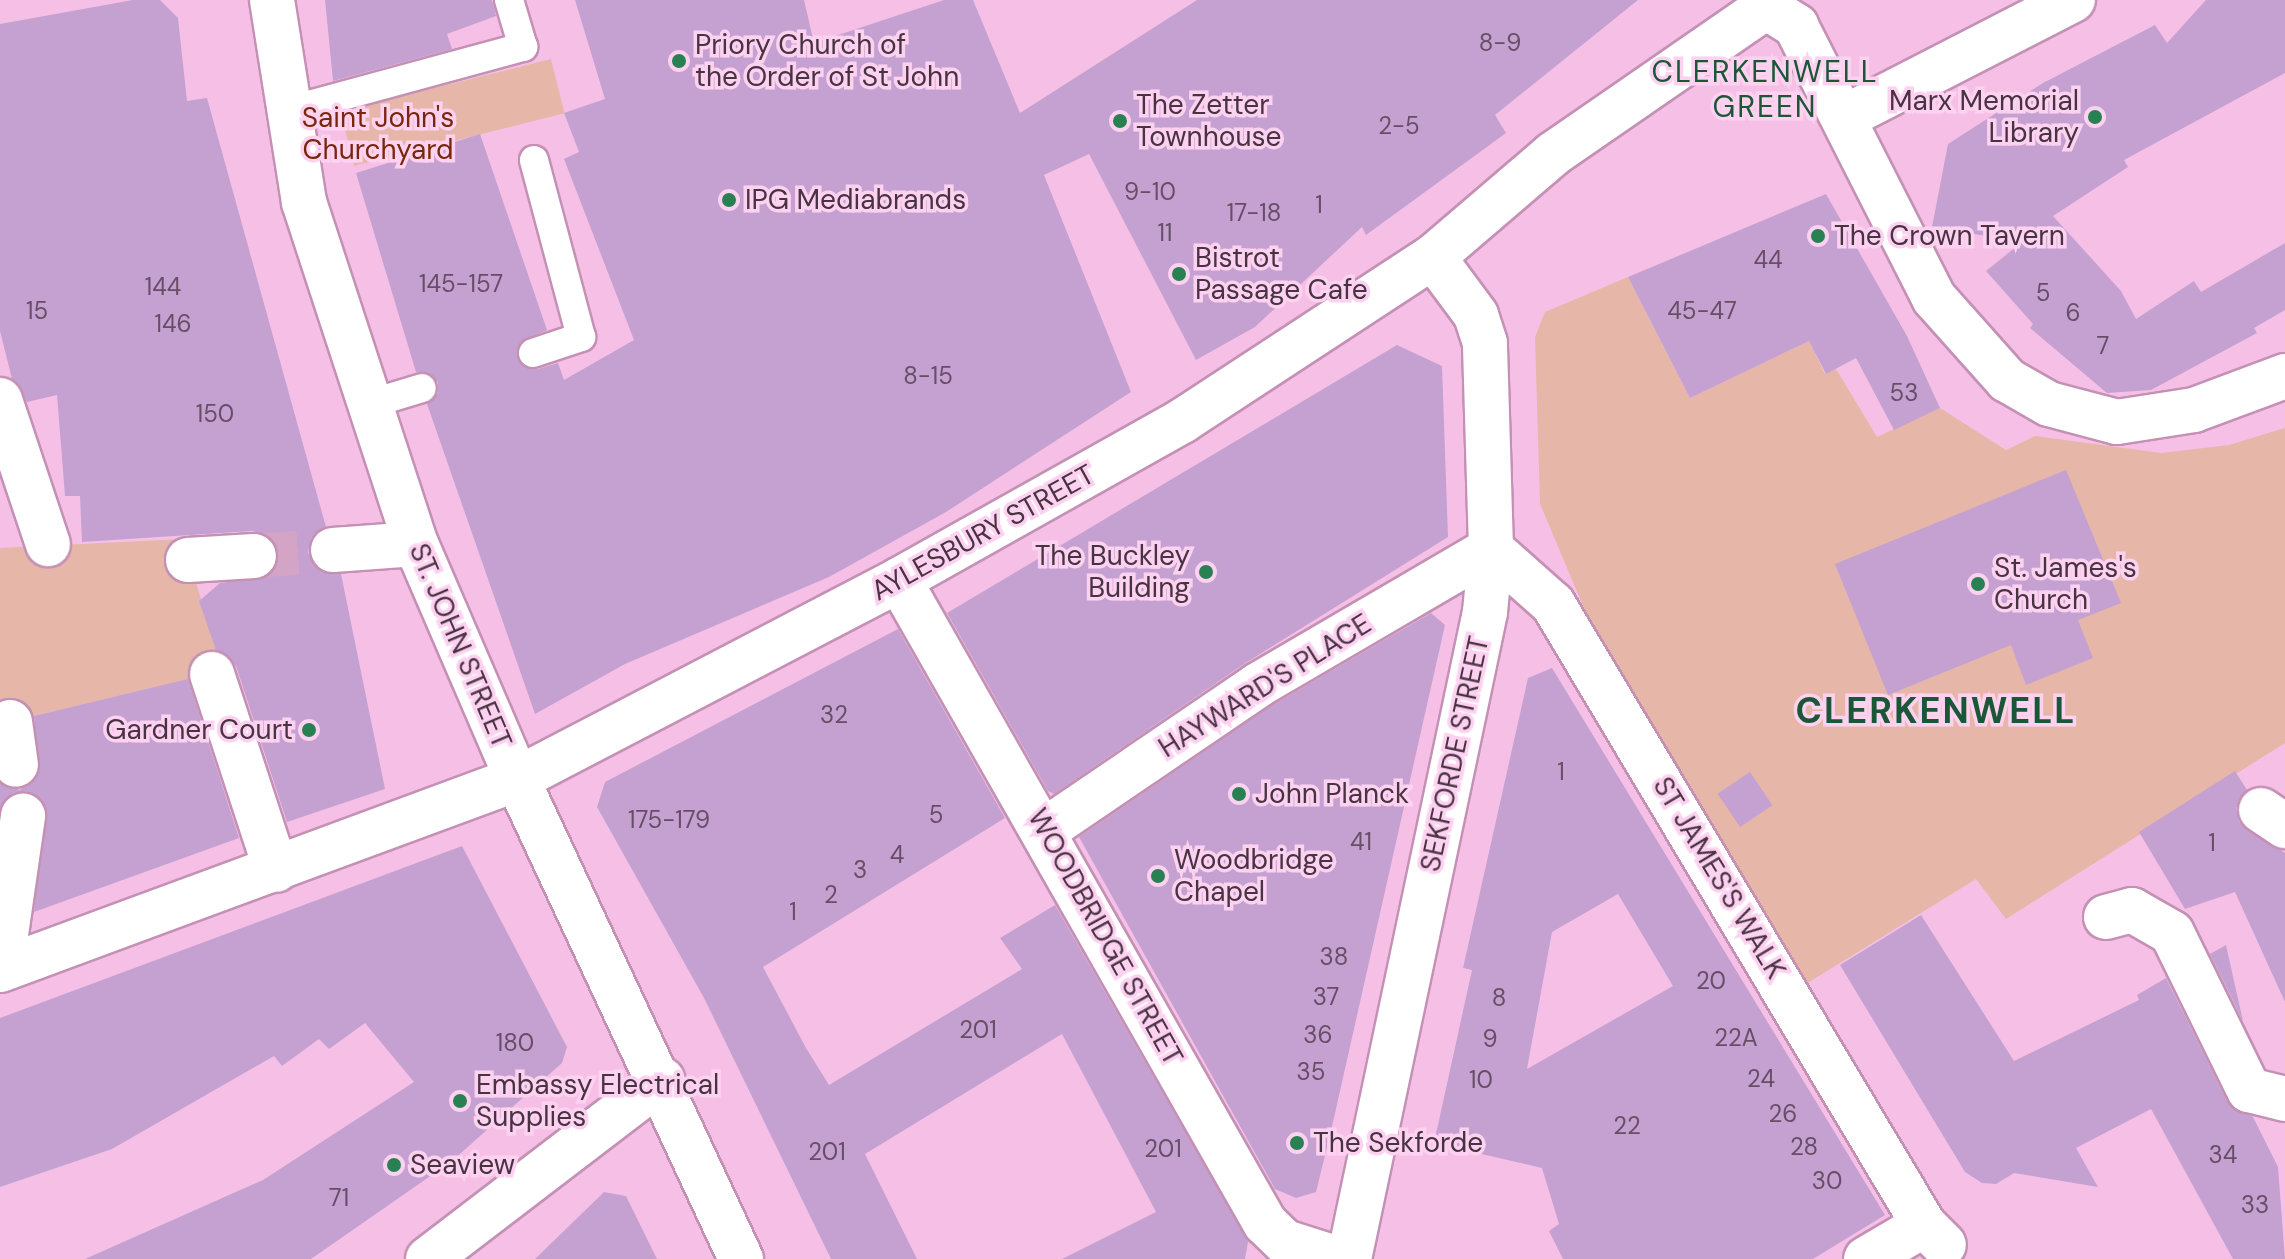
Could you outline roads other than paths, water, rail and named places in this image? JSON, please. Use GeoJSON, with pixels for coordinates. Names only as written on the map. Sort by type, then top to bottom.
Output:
{"type":"FeatureCollection","features":[{"type":"Feature","properties":{"kind":"street","name":"ST. JOHN STREET"},"geometry":{"type":"LineString","coordinates":[[272,0],[287,111],[304,202],[416,544],[517,779],[662,1080],[741,1259]]}},
{"type":"Feature","properties":{"kind":"street"},"geometry":{"type":"LineString","coordinates":[[1847,116],[2073,0]]}},
{"type":"Feature","properties":{"kind":"street"},"geometry":{"type":"LineString","coordinates":[[1433,257],[1553,154],[1673,66],[1774,4],[1796,26],[1847,116],[1934,298],[2007,380],[2049,404],[2117,422],[2194,410],[2285,376]]}},
{"type":"Feature","properties":{"kind":"street","name":"SEKFORDE STREET"},"geometry":{"type":"LineString","coordinates":[[1349,1259],[1485,612],[1491,549],[1485,343],[1476,315],[1433,257]]}},
{"type":"Feature","properties":{"kind":"street","name":"AYLESBURY STREET"},"geometry":{"type":"LineString","coordinates":[[0,969],[517,779],[899,580],[1182,421],[1433,257]]}},
{"type":"Feature","properties":{"kind":"street"},"geometry":{"type":"LineString","coordinates":[[0,400],[48,544]]}},
{"type":"Feature","properties":{"kind":"street"},"geometry":{"type":"LineString","coordinates":[[333,550],[416,544]]}},
{"type":"Feature","properties":{"kind":"street","name":"HAYWARD'S PLACE"},"geometry":{"type":"LineString","coordinates":[[1045,830],[1258,685],[1491,549]]}},
{"type":"Feature","properties":{"kind":"street","name":"ST JAMES'S WALK"},"geometry":{"type":"LineString","coordinates":[[1491,549],[1553,604],[1940,1243]]}},
{"type":"Feature","properties":{"kind":"street"},"geometry":{"type":"LineString","coordinates":[[188,560],[254,556]]}},
{"type":"Feature","properties":{"kind":"street","name":"WOODBRIDGE STREET"},"geometry":{"type":"LineString","coordinates":[[899,580],[1045,830],[1265,1223],[1285,1242],[1339,1259]]}},
{"type":"Feature","properties":{"kind":"street"},"geometry":{"type":"LineString","coordinates":[[212,674],[276,870]]}},
{"type":"Feature","properties":{"kind":"street"},"geometry":{"type":"LineString","coordinates":[[10,722],[16,765]]}},
{"type":"Feature","properties":{"kind":"street"},"geometry":{"type":"LineString","coordinates":[[0,969],[23,816]]}},
{"type":"Feature","properties":{"kind":"street"},"geometry":{"type":"LineString","coordinates":[[2106,917],[2132,910],[2172,933],[2267,1095]]}},
{"type":"Feature","properties":{"kind":"street"},"geometry":{"type":"LineString","coordinates":[[440,1255],[662,1080]]}},
{"type":"Feature","properties":{"kind":"street"},"geometry":{"type":"LineString","coordinates":[[1866,1259],[1940,1243]]}},
{"type":"Feature","properties":{"kind":"lane"},"geometry":{"type":"LineString","coordinates":[[287,111],[523,47],[509,0]]}},
{"type":"Feature","properties":{"kind":"lane"},"geometry":{"type":"LineString","coordinates":[[533,353],[581,337],[534,160]]}},
{"type":"Feature","properties":{"kind":"lane"},"geometry":{"type":"LineString","coordinates":[[369,404],[422,388]]}},
{"type":"Feature","properties":{"kind":"tunnel"},"geometry":{"type":"LineString","coordinates":[[254,556],[333,550]]}},
{"type":"Feature","properties":{"kind":"place","name":"Priory Church of the Order of St John"},"geometry":{"type":"Point","coordinates":[679,61]}},
{"type":"Feature","properties":{"kind":"place","name":"Marx Memorial Library"},"geometry":{"type":"Point","coordinates":[2095,117]}},
{"type":"Feature","properties":{"kind":"place","name":"The Zetter Townhouse"},"geometry":{"type":"Point","coordinates":[1120,121]}},
{"type":"Feature","properties":{"kind":"place","name":"IPG Mediabrands"},"geometry":{"type":"Point","coordinates":[729,200]}},
{"type":"Feature","properties":{"kind":"place","name":"The Crown Tavern"},"geometry":{"type":"Point","coordinates":[1818,236]}},
{"type":"Feature","properties":{"kind":"place","name":"Bistrot Passage Cafe"},"geometry":{"type":"Point","coordinates":[1179,274]}},
{"type":"Feature","properties":{"kind":"place","name":"The Buckley Building"},"geometry":{"type":"Point","coordinates":[1206,572]}},
{"type":"Feature","properties":{"kind":"place","name":"St. James's Church"},"geometry":{"type":"Point","coordinates":[1978,584]}},
{"type":"Feature","properties":{"kind":"place","name":"Gardner Court"},"geometry":{"type":"Point","coordinates":[309,730]}},
{"type":"Feature","properties":{"kind":"place","name":"John Planck"},"geometry":{"type":"Point","coordinates":[1239,794]}},
{"type":"Feature","properties":{"kind":"place","name":"Woodbridge Chapel"},"geometry":{"type":"Point","coordinates":[1158,876]}},
{"type":"Feature","properties":{"kind":"place","name":"Embassy Electrical Supplies"},"geometry":{"type":"Point","coordinates":[460,1101]}},
{"type":"Feature","properties":{"kind":"place","name":"The Sekforde"},"geometry":{"type":"Point","coordinates":[1297,1143]}},
{"type":"Feature","properties":{"kind":"place","name":"Seaview"},"geometry":{"type":"Point","coordinates":[394,1165]}},
{"type":"Feature","properties":{"kind":"district","name":"CLERKENWELL GREEN"},"geometry":{"type":"Point","coordinates":[1765,89]}},
{"type":"Feature","properties":{"kind":"district","name":"CLERKENWELL"},"geometry":{"type":"Point","coordinates":[1936,711]}},
{"type":"Feature","properties":{"kind":"park label","name":"Saint John's Churchyard"},"geometry":{"type":"Point","coordinates":[378,134]}}]}
